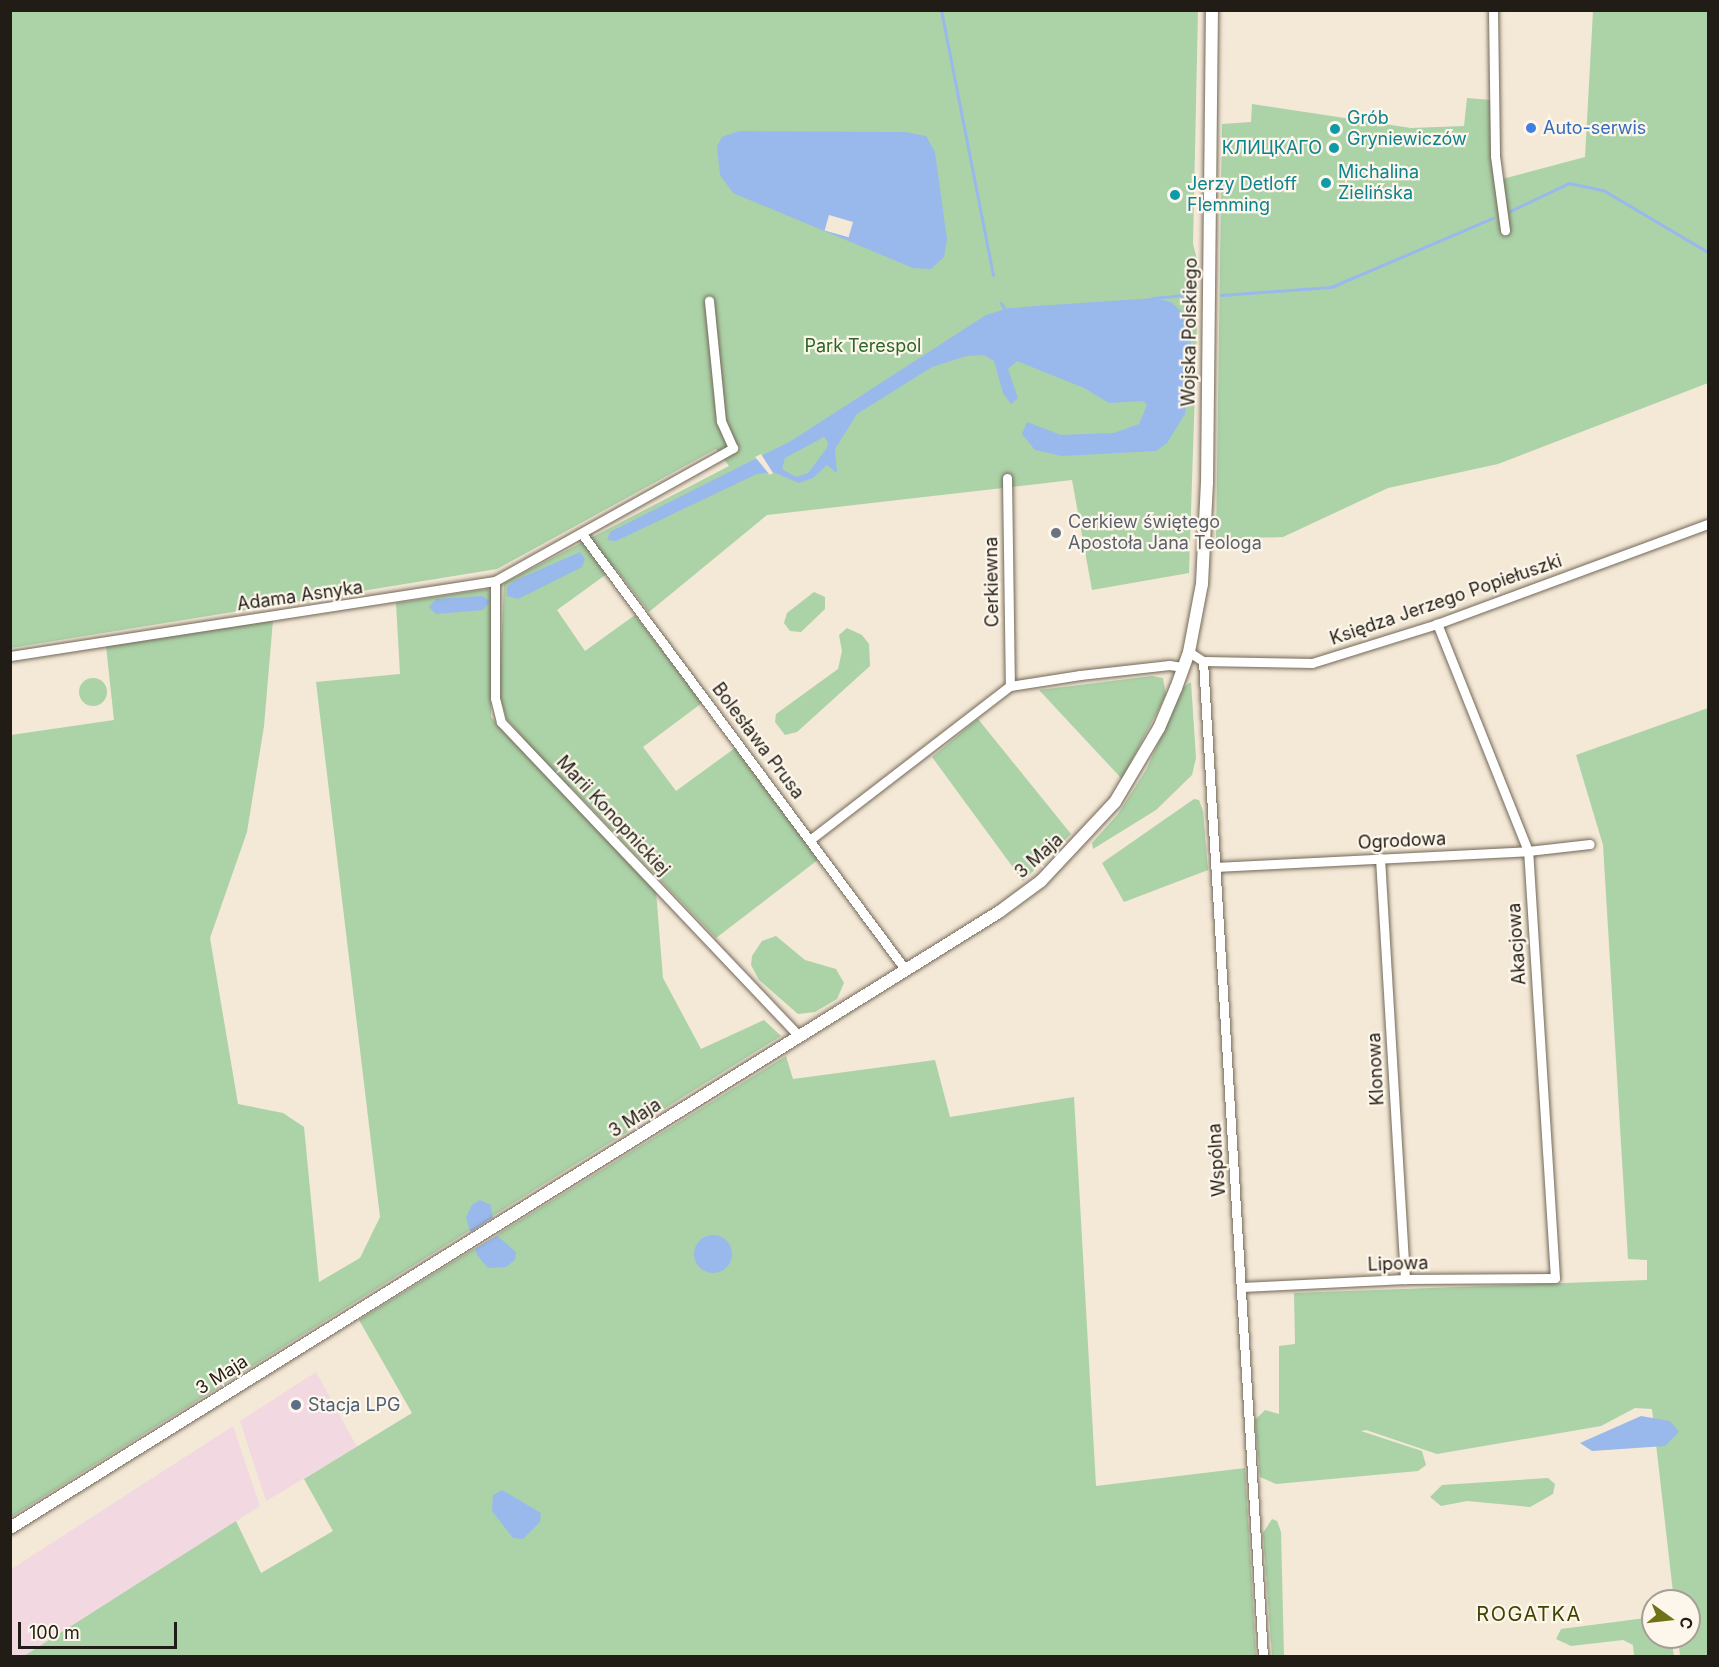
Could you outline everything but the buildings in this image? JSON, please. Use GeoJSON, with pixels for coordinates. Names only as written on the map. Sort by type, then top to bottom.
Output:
{"type":"FeatureCollection","features":[{"type":"Feature","properties":{"kind":"street","name":"Wojska Polskiego"},"geometry":{"type":"LineString","coordinates":[[1189,652],[1206,542],[1212,10]]}},
{"type":"Feature","properties":{"kind":"street"},"geometry":{"type":"LineString","coordinates":[[1493,10],[1495,156],[1505,230]]}},
{"type":"Feature","properties":{"kind":"street","name":"Adama Asnyka"},"geometry":{"type":"LineString","coordinates":[[10,656],[495,581],[733,448],[721,421],[710,301]]}},
{"type":"Feature","properties":{"kind":"street","name":"Cerkiewna"},"geometry":{"type":"LineString","coordinates":[[1007,478],[1010,686]]}},
{"type":"Feature","properties":{"kind":"street","name":"Księdza Jerzego Popiełuszki"},"geometry":{"type":"LineString","coordinates":[[1203,661],[1312,663],[1437,624],[1708,524]]}},
{"type":"Feature","properties":{"kind":"street","name":"Bolesława Prusa"},"geometry":{"type":"LineString","coordinates":[[582,534],[811,839],[905,969]]}},
{"type":"Feature","properties":{"kind":"street","name":"Marii Konopnickiej"},"geometry":{"type":"LineString","coordinates":[[495,581],[495,698],[501,722],[799,1036]]}},
{"type":"Feature","properties":{"kind":"street","name":"Akacjowa"},"geometry":{"type":"LineString","coordinates":[[1437,624],[1528,851],[1555,1278]]}},
{"type":"Feature","properties":{"kind":"street"},"geometry":{"type":"LineString","coordinates":[[1189,652],[1203,661]]}},
{"type":"Feature","properties":{"kind":"street","name":"3 Maja"},"geometry":{"type":"LineString","coordinates":[[10,1528],[999,912],[1041,881],[1082,841],[1138,766],[1189,652]]}},
{"type":"Feature","properties":{"kind":"street","name":"Wspólna"},"geometry":{"type":"LineString","coordinates":[[1203,661],[1263,1656]]}},
{"type":"Feature","properties":{"kind":"street"},"geometry":{"type":"LineString","coordinates":[[811,839],[1010,686],[1169,665],[1184,667]]}},
{"type":"Feature","properties":{"kind":"street","name":"Ogrodowa"},"geometry":{"type":"LineString","coordinates":[[1215,867],[1528,851],[1590,844]]}},
{"type":"Feature","properties":{"kind":"street","name":"Klonowa"},"geometry":{"type":"LineString","coordinates":[[1380,858],[1405,1279]]}},
{"type":"Feature","properties":{"kind":"street","name":"Lipowa"},"geometry":{"type":"LineString","coordinates":[[1242,1287],[1405,1279],[1555,1278]]}},
{"type":"Feature","properties":{"kind":"shaded area"},"geometry":{"type":"Polygon","coordinates":[[[316,1372],[357,1447],[266,1501],[240,1421],[316,1372]]]}},
{"type":"Feature","properties":{"kind":"shaded area"},"geometry":{"type":"Polygon","coordinates":[[[233,1426],[260,1506],[24,1656],[11,1656],[10,1570],[233,1426]]]}},
{"type":"Feature","properties":{"kind":"green space","name":"Park Terespol"},"geometry":{"type":"Polygon","coordinates":[[[11,11],[1198,11],[1193,244],[1199,267],[1189,573],[1092,590],[1072,480],[767,515],[649,612],[615,568],[557,610],[585,651],[635,615],[702,703],[643,747],[676,791],[735,748],[819,859],[716,938],[571,787],[560,789],[656,891],[663,978],[701,1049],[764,1020],[781,1036],[11,1517],[11,735],[114,720],[106,646],[273,620],[264,726],[247,832],[210,938],[238,1104],[283,1113],[304,1127],[319,1282],[360,1258],[380,1217],[316,682],[400,674],[396,603],[487,589],[492,592],[491,717],[517,746],[524,739],[507,719],[499,694],[504,583],[729,466],[716,449],[497,569],[11,648],[11,11]]]}},
{"type":"Feature","properties":{"kind":"green space"},"geometry":{"type":"Polygon","coordinates":[[[1593,11],[1708,11],[1708,383],[1498,464],[1388,488],[1283,537],[1216,539],[1222,124],[1251,122],[1252,104],[1411,128],[1464,126],[1467,98],[1491,100],[1495,181],[1585,157],[1593,11]]]}},
{"type":"Feature","properties":{"kind":"green space"},"geometry":{"type":"Polygon","coordinates":[[[814,592],[825,597],[825,609],[801,632],[790,631],[784,623],[787,613],[814,592]]]}},
{"type":"Feature","properties":{"kind":"green space"},"geometry":{"type":"Polygon","coordinates":[[[847,628],[862,635],[869,644],[870,666],[797,732],[785,735],[775,722],[776,714],[838,669],[842,651],[839,635],[847,628]]]}},
{"type":"Feature","properties":{"kind":"green space"},"geometry":{"type":"Polygon","coordinates":[[[1152,676],[1163,678],[1166,695],[1122,779],[1039,690],[1152,676]]]}},
{"type":"Feature","properties":{"kind":"green space"},"geometry":{"type":"Polygon","coordinates":[[[93,678],[103,682],[107,692],[103,702],[93,706],[83,702],[79,692],[83,682],[93,678]]]}},
{"type":"Feature","properties":{"kind":"green space"},"geometry":{"type":"Polygon","coordinates":[[[1191,682],[1196,758],[1192,775],[1156,810],[1093,849],[1092,843],[1118,814],[1146,770],[1184,687],[1191,682]]]}},
{"type":"Feature","properties":{"kind":"green space"},"geometry":{"type":"Polygon","coordinates":[[[1708,708],[1708,1656],[1680,1656],[1679,1649],[1701,1649],[1701,1589],[1673,1589],[1652,1409],[1635,1408],[1601,1426],[1437,1454],[1366,1430],[1361,1431],[1422,1451],[1426,1465],[1418,1471],[1276,1484],[1260,1477],[1255,1420],[1265,1410],[1279,1414],[1279,1346],[1295,1344],[1294,1293],[1647,1280],[1647,1260],[1628,1259],[1603,845],[1576,755],[1708,708]]]}},
{"type":"Feature","properties":{"kind":"green space"},"geometry":{"type":"Polygon","coordinates":[[[978,719],[1071,834],[1023,881],[932,757],[978,719]]]}},
{"type":"Feature","properties":{"kind":"green space"},"geometry":{"type":"Polygon","coordinates":[[[1194,799],[1199,800],[1203,811],[1208,870],[1124,902],[1102,863],[1194,799]]]}},
{"type":"Feature","properties":{"kind":"green space"},"geometry":{"type":"Polygon","coordinates":[[[776,936],[805,960],[836,969],[844,983],[837,999],[815,1012],[798,1014],[759,980],[751,965],[752,956],[762,941],[776,936]]]}},
{"type":"Feature","properties":{"kind":"green space"},"geometry":{"type":"Polygon","coordinates":[[[786,1056],[793,1079],[935,1060],[950,1117],[1074,1097],[1096,1486],[1245,1468],[1256,1656],[24,1656],[236,1521],[261,1573],[333,1531],[304,1479],[412,1413],[359,1320],[786,1056]]]}},
{"type":"Feature","properties":{"kind":"green space"},"geometry":{"type":"Polygon","coordinates":[[[1548,1478],[1555,1484],[1553,1494],[1530,1507],[1467,1501],[1441,1506],[1430,1497],[1442,1485],[1548,1478]]]}},
{"type":"Feature","properties":{"kind":"green space"},"geometry":{"type":"Polygon","coordinates":[[[1272,1519],[1277,1521],[1281,1532],[1284,1656],[1272,1656],[1263,1533],[1272,1519]]]}},
{"type":"Feature","properties":{"kind":"green space"},"geometry":{"type":"Polygon","coordinates":[[[1641,1619],[1641,1649],[1673,1649],[1674,1656],[1634,1656],[1633,1645],[1623,1640],[1571,1646],[1556,1639],[1561,1629],[1641,1619]]]}},
{"type":"Feature","properties":{"kind":"water"},"geometry":{"type":"Polygon","coordinates":[[[739,131],[906,132],[926,136],[935,152],[947,239],[944,257],[931,269],[913,268],[733,193],[720,175],[717,146],[722,137],[739,131]]]}},
{"type":"Feature","properties":{"kind":"water"},"geometry":{"type":"Polygon","coordinates":[[[1154,298],[1171,302],[1183,313],[1191,342],[1185,414],[1167,443],[1156,451],[1062,456],[1035,450],[1022,434],[1027,422],[1061,435],[1114,433],[1139,424],[1147,405],[1143,401],[1109,403],[1084,388],[1017,361],[1008,369],[1018,398],[1011,404],[1003,393],[994,361],[984,355],[967,356],[932,367],[857,414],[835,449],[837,473],[827,465],[813,478],[799,483],[773,472],[757,474],[616,541],[607,540],[610,532],[791,441],[986,315],[1009,308],[1154,298]],[[824,437],[785,458],[782,469],[796,477],[808,473],[827,448],[828,442],[824,437]]]}},
{"type":"Feature","properties":{"kind":"water"},"geometry":{"type":"Polygon","coordinates":[[[580,552],[585,559],[582,567],[518,599],[507,596],[507,587],[514,581],[580,552]]]}},
{"type":"Feature","properties":{"kind":"water"},"geometry":{"type":"Polygon","coordinates":[[[482,596],[490,601],[483,610],[436,614],[429,607],[436,599],[482,596]]]}},
{"type":"Feature","properties":{"kind":"water"},"geometry":{"type":"Polygon","coordinates":[[[480,1200],[491,1205],[495,1234],[516,1252],[515,1260],[506,1267],[488,1268],[477,1255],[466,1217],[472,1205],[480,1200]]]}},
{"type":"Feature","properties":{"kind":"water"},"geometry":{"type":"Polygon","coordinates":[[[713,1235],[727,1240],[732,1254],[727,1268],[713,1273],[699,1268],[694,1254],[699,1240],[713,1235]]]}},
{"type":"Feature","properties":{"kind":"water"},"geometry":{"type":"Polygon","coordinates":[[[1641,1416],[1670,1421],[1679,1432],[1665,1446],[1592,1451],[1580,1443],[1641,1416]]]}},
{"type":"Feature","properties":{"kind":"water"},"geometry":{"type":"Polygon","coordinates":[[[502,1490],[541,1513],[540,1522],[523,1539],[513,1538],[492,1511],[493,1495],[502,1490]]]}},
{"type":"Feature","properties":{"kind":"pier"},"geometry":{"type":"Polygon","coordinates":[[[829,215],[853,222],[849,237],[825,230],[829,215]]]}},
{"type":"Feature","properties":{"kind":"pier"},"geometry":{"type":"Polygon","coordinates":[[[761,454],[773,473],[770,475],[755,457],[761,454]]]}},
{"type":"Feature","properties":{"kind":"pier"},"geometry":{"type":"Polygon","coordinates":[[[495,1216],[499,1234],[473,1250],[467,1234],[495,1216]]]}},
{"type":"Feature","properties":{"kind":"waterway"},"geometry":{"type":"LineString","coordinates":[[941,10],[993,275]]}},
{"type":"Feature","properties":{"kind":"waterway"},"geometry":{"type":"LineString","coordinates":[[1510,211],[1569,183],[1603,190],[1708,252]]}},
{"type":"Feature","properties":{"kind":"waterway"},"geometry":{"type":"LineString","coordinates":[[1221,295],[1331,287],[1493,218]]}},
{"type":"Feature","properties":{"kind":"waterway"},"geometry":{"type":"LineString","coordinates":[[1152,298],[1196,294]]}},
{"type":"Feature","properties":{"kind":"waterway"},"geometry":{"type":"LineString","coordinates":[[1001,303],[1005,310]]}},
{"type":"Feature","properties":{"kind":"place","name":"Auto-serwis"},"geometry":{"type":"Point","coordinates":[1531,128]}},
{"type":"Feature","properties":{"kind":"place","name":"Grób Gryniewiczów"},"geometry":{"type":"Point","coordinates":[1335,129]}},
{"type":"Feature","properties":{"kind":"place","name":"КЛИЦКАГО"},"geometry":{"type":"Point","coordinates":[1334,148]}},
{"type":"Feature","properties":{"kind":"place","name":"Michalina Zielińska"},"geometry":{"type":"Point","coordinates":[1326,183]}},
{"type":"Feature","properties":{"kind":"place","name":"Jerzy Detloff Flemming"},"geometry":{"type":"Point","coordinates":[1175,195]}},
{"type":"Feature","properties":{"kind":"place","name":"Cerkiew świętego Apostoła Jana Teologa"},"geometry":{"type":"Point","coordinates":[1056,533]}},
{"type":"Feature","properties":{"kind":"place","name":"Stacja LPG"},"geometry":{"type":"Point","coordinates":[296,1405]}},
{"type":"Feature","properties":{"kind":"district","name":"ROGATKA"},"geometry":{"type":"Point","coordinates":[1529,1614]}}]}
